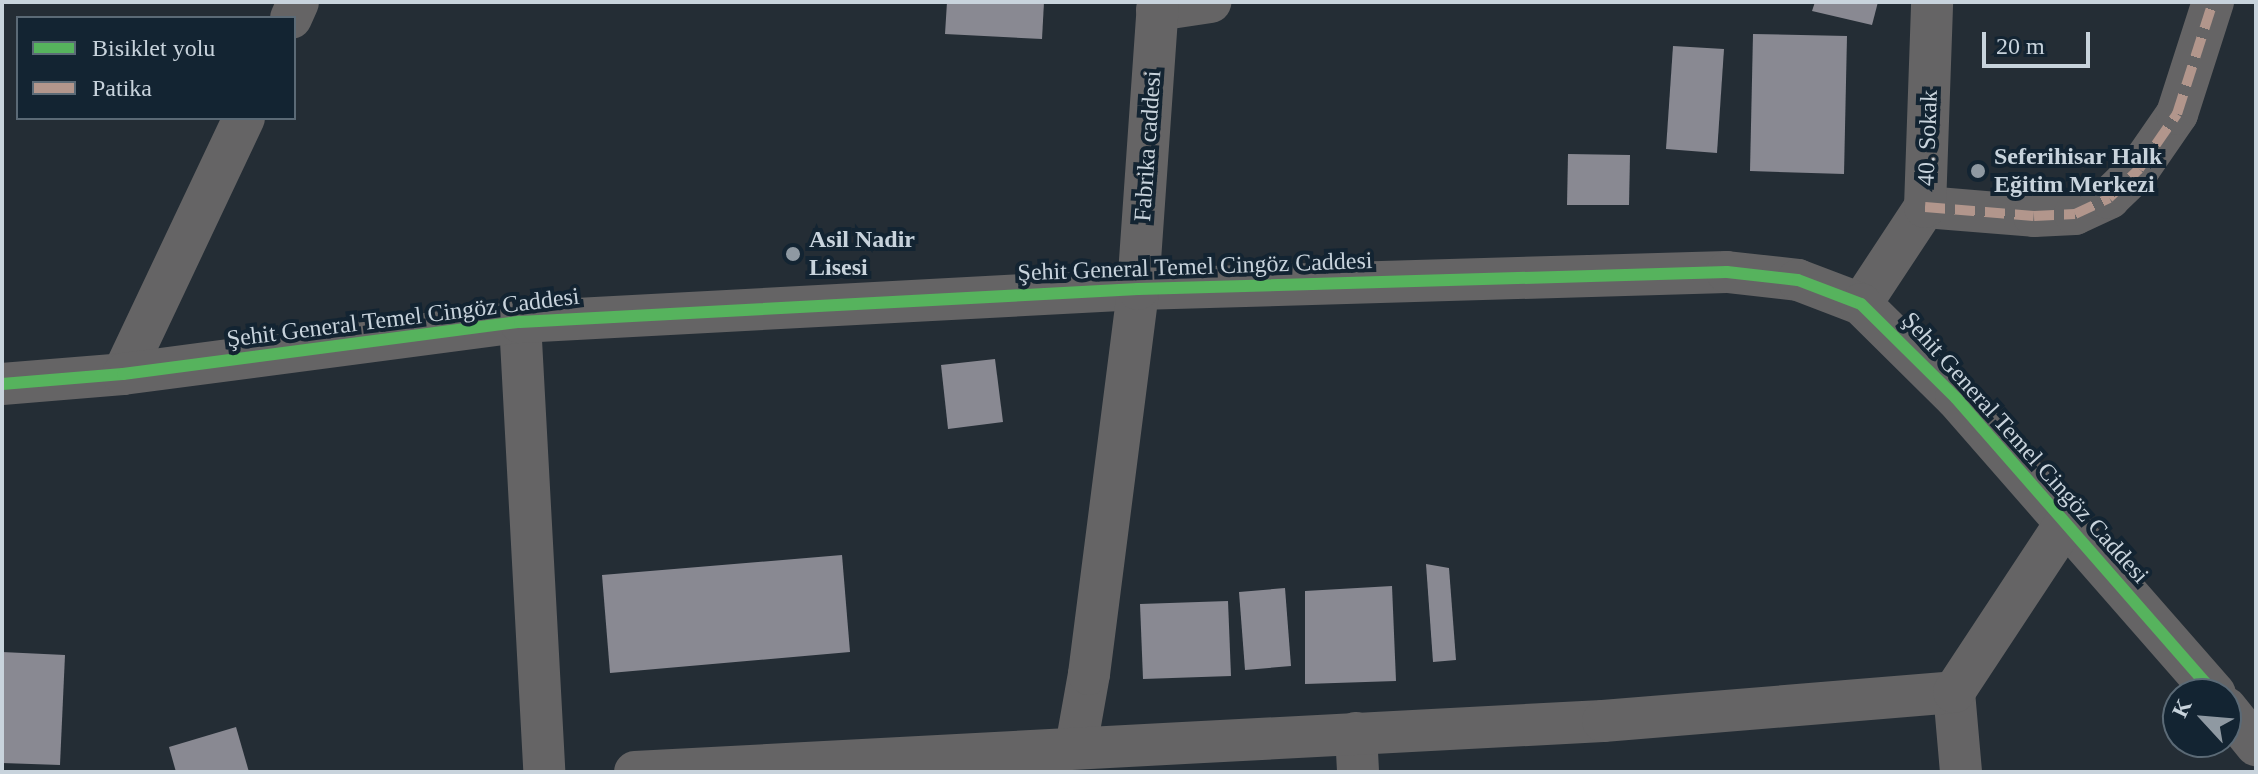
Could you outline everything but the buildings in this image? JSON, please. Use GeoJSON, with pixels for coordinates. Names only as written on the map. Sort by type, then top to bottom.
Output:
{"type":"FeatureCollection","features":[{"type":"Feature","properties":{"kind":"street"},"geometry":{"type":"LineString","coordinates":[[1157,6],[1210,2]]}},
{"type":"Feature","properties":{"kind":"street","name":"40. Sokak"},"geometry":{"type":"LineString","coordinates":[[1861,304],[1925,207],[1932,2]]}},
{"type":"Feature","properties":{"kind":"street"},"geometry":{"type":"LineString","coordinates":[[1925,207],[2034,216],[2075,214],[2109,198],[2139,169],[2177,114],[2213,2]]}},
{"type":"Feature","properties":{"kind":"street","name":"Fabrika caddesi"},"geometry":{"type":"LineString","coordinates":[[1076,747],[1089,674],[1138,289],[1157,6]]}},
{"type":"Feature","properties":{"kind":"street"},"geometry":{"type":"LineString","coordinates":[[123,374],[243,120]]}},
{"type":"Feature","properties":{"kind":"street","name":"Şehit General Temel Cingöz Caddesi"},"geometry":{"type":"LineString","coordinates":[[2,384],[123,374],[520,322],[1138,289],[1727,272],[1798,280],[1861,304],[1956,398],[2201,678]]}},
{"type":"Feature","properties":{"kind":"street"},"geometry":{"type":"LineString","coordinates":[[520,322],[544,772]]}},
{"type":"Feature","properties":{"kind":"street"},"geometry":{"type":"LineString","coordinates":[[1961,772],[1954,692],[2066,522]]}},
{"type":"Feature","properties":{"kind":"street"},"geometry":{"type":"LineString","coordinates":[[635,772],[1005,761],[1076,747],[1357,753],[1603,721],[1954,692]]}},
{"type":"Feature","properties":{"kind":"street"},"geometry":{"type":"LineString","coordinates":[[2242,728],[2256,745]]}},
{"type":"Feature","properties":{"kind":"marked path"},"geometry":{"type":"LineString","coordinates":[[1925,207],[2034,216],[2075,214],[2109,198],[2139,169],[2177,114],[2213,2]]}},
{"type":"Feature","properties":{"kind":"cycle path"},"geometry":{"type":"LineString","coordinates":[[2,384],[123,374],[520,322],[1138,289],[1727,272],[1798,280],[1861,304],[1956,398],[2201,678]]}},
{"type":"Feature","properties":{"kind":"place","name":"Seferihisar Halk Eğitim Merkezi"},"geometry":{"type":"Point","coordinates":[1978,171]}},
{"type":"Feature","properties":{"kind":"place","name":"Asil Nadir Lisesi"},"geometry":{"type":"Point","coordinates":[793,254]}}]}
